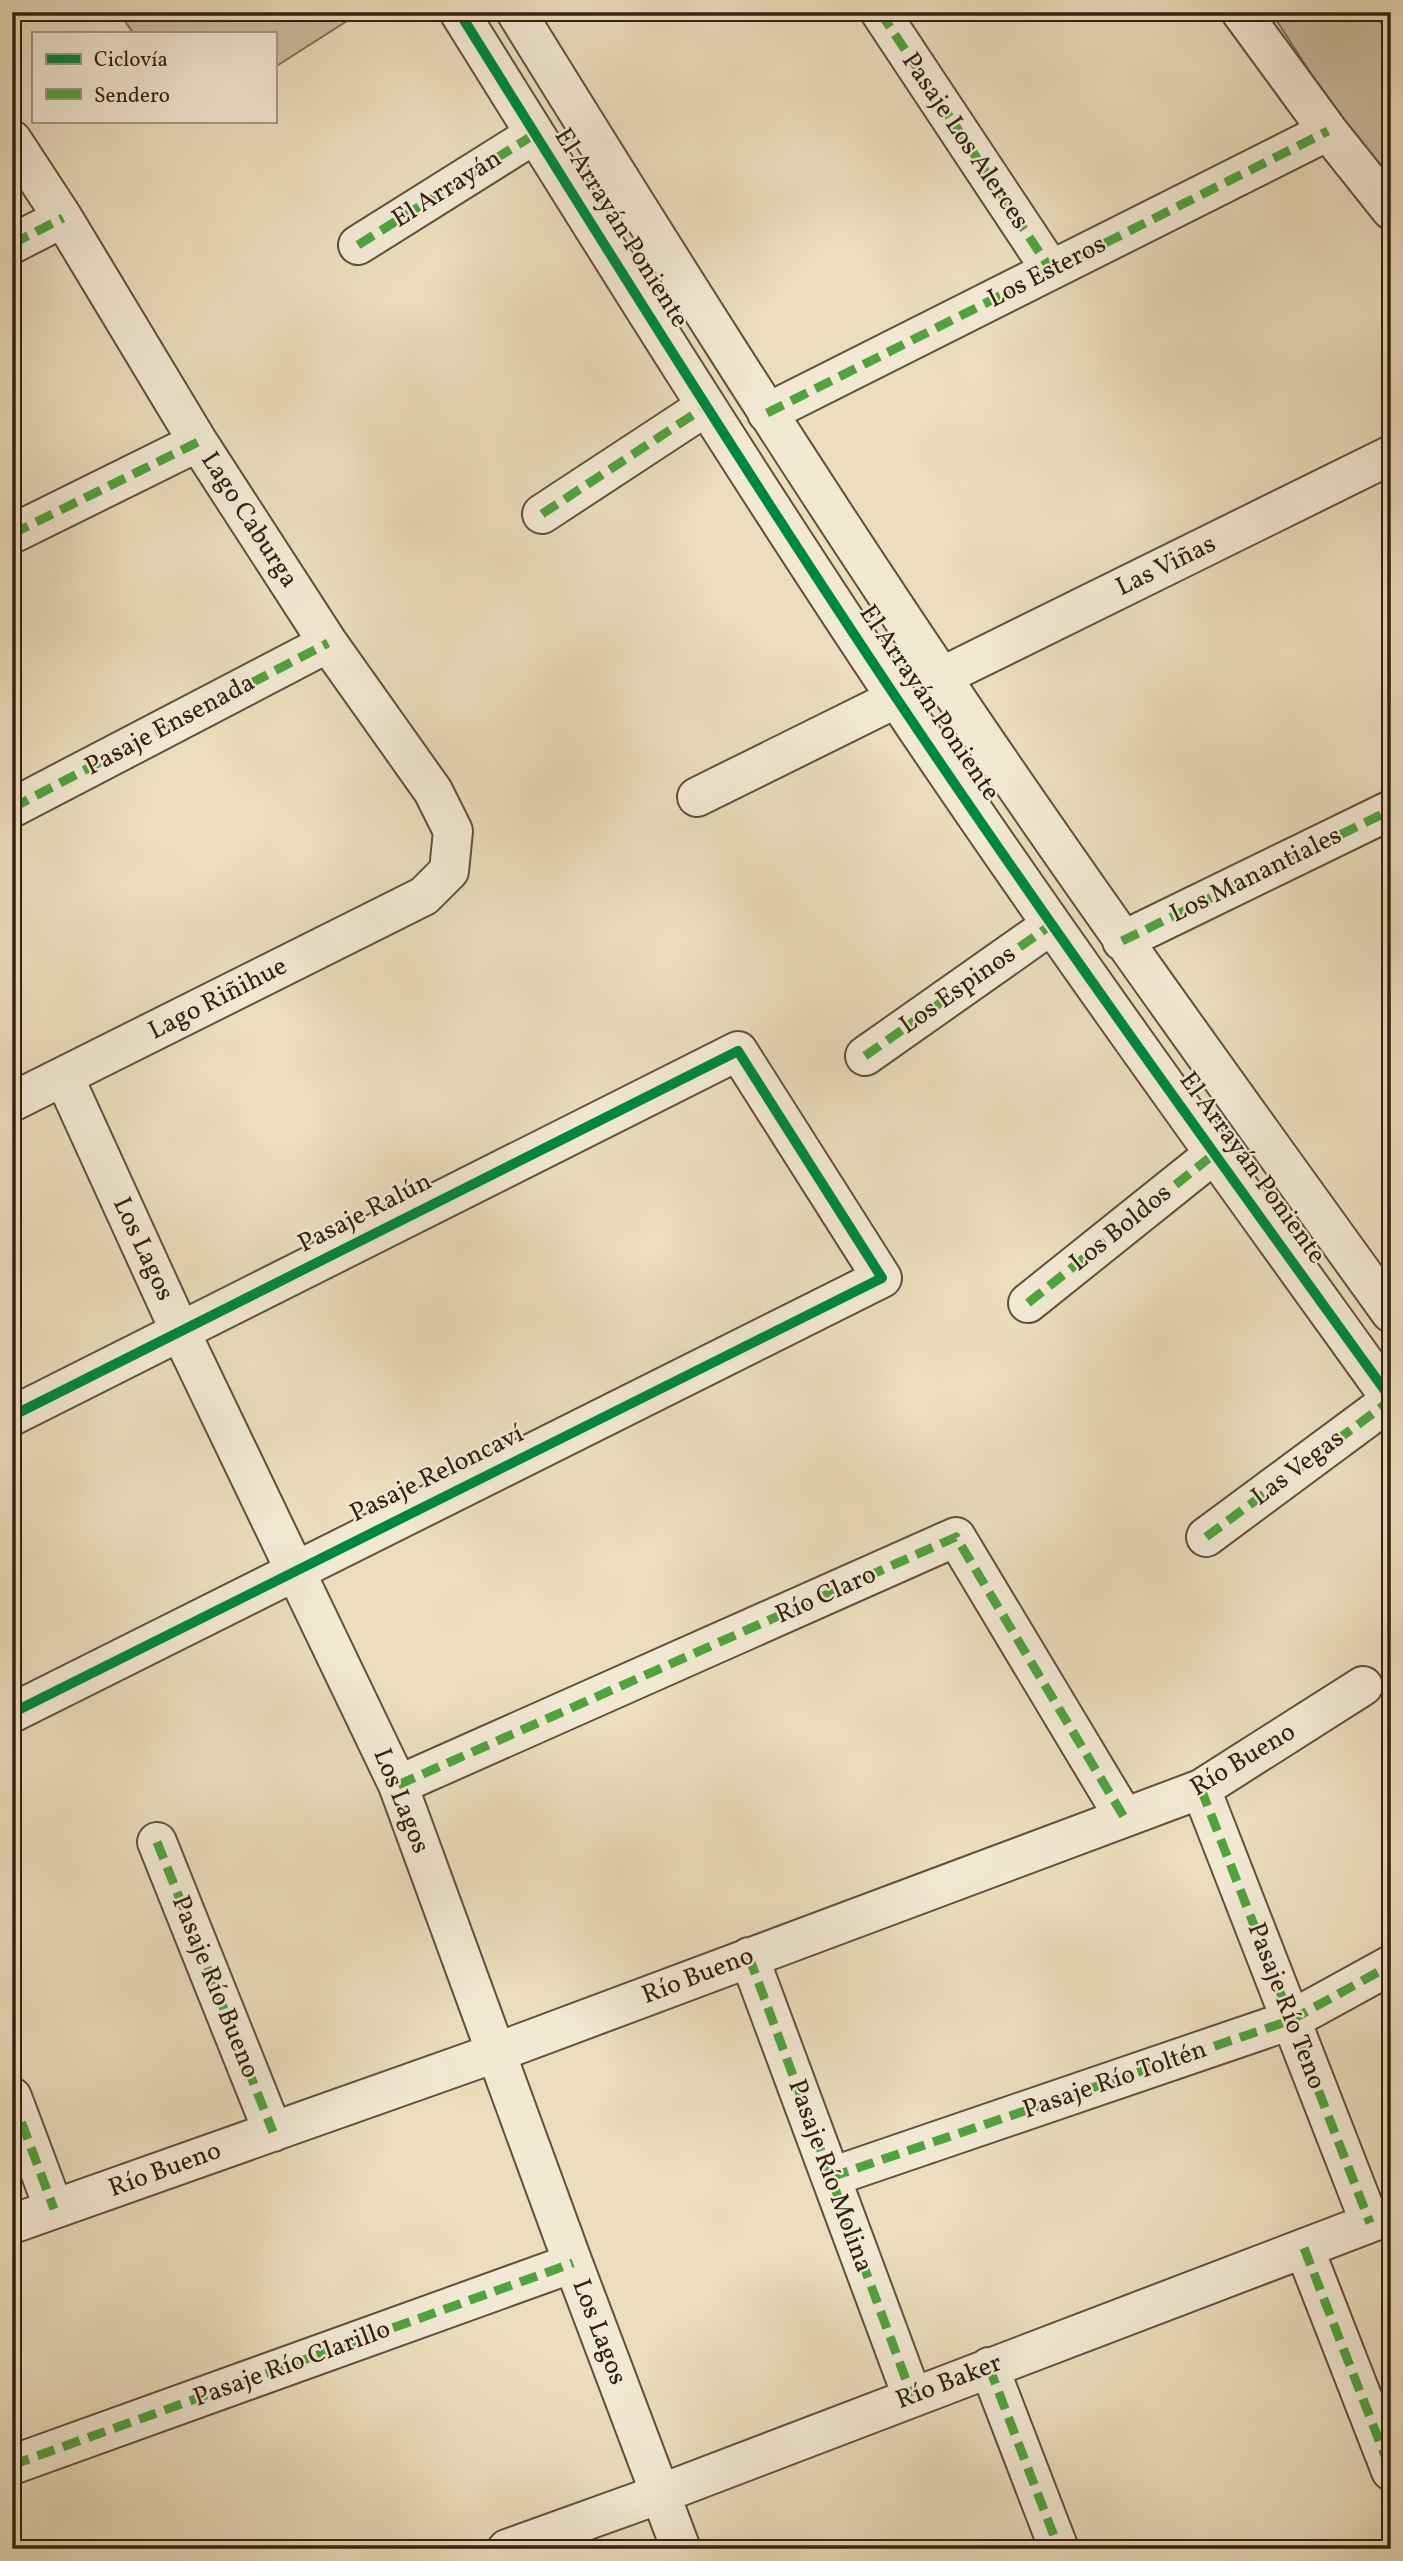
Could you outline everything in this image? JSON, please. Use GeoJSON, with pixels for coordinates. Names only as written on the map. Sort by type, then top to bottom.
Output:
{"type":"FeatureCollection","features":[{"type":"Feature","properties":{"kind":"street","name":"El Arrayán Poniente"},"geometry":{"type":"LineString","coordinates":[[459,12],[705,407],[897,698],[1051,925],[1391,1399]]}},
{"type":"Feature","properties":{"kind":"street","name":"El Arrayán Poniente"},"geometry":{"type":"LineString","coordinates":[[516,12],[767,413],[941,677],[1122,940],[1391,1313]]}},
{"type":"Feature","properties":{"kind":"street","name":"Pasaje Los Alerces"},"geometry":{"type":"LineString","coordinates":[[880,12],[1051,270]]}},
{"type":"Feature","properties":{"kind":"street"},"geometry":{"type":"LineString","coordinates":[[1241,12],[1328,131],[1391,210]]}},
{"type":"Feature","properties":{"kind":"street","name":"Los Esteros"},"geometry":{"type":"LineString","coordinates":[[767,413],[1328,131]]}},
{"type":"Feature","properties":{"kind":"street","name":"El Arrayán"},"geometry":{"type":"LineString","coordinates":[[358,245],[535,134]]}},
{"type":"Feature","properties":{"kind":"street","name":"Lago Caburga"},"geometry":{"type":"LineString","coordinates":[[12,140],[63,218],[198,442],[328,643],[433,791],[453,831],[449,871],[424,896]]}},
{"type":"Feature","properties":{"kind":"street"},"geometry":{"type":"LineString","coordinates":[[12,244],[63,218]]}},
{"type":"Feature","properties":{"kind":"street"},"geometry":{"type":"LineString","coordinates":[[542,514],[705,407]]}},
{"type":"Feature","properties":{"kind":"street"},"geometry":{"type":"LineString","coordinates":[[12,534],[198,442]]}},
{"type":"Feature","properties":{"kind":"street","name":"Las Viñas"},"geometry":{"type":"LineString","coordinates":[[941,677],[1391,455]]}},
{"type":"Feature","properties":{"kind":"street","name":"Pasaje Ensenada"},"geometry":{"type":"LineString","coordinates":[[12,807],[328,643]]}},
{"type":"Feature","properties":{"kind":"street"},"geometry":{"type":"LineString","coordinates":[[696,797],[897,698]]}},
{"type":"Feature","properties":{"kind":"street","name":"Los Manantiales"},"geometry":{"type":"LineString","coordinates":[[1122,940],[1390,812]]}},
{"type":"Feature","properties":{"kind":"street","name":"Lago Riñihue"},"geometry":{"type":"LineString","coordinates":[[12,1102],[424,896]]}},
{"type":"Feature","properties":{"kind":"street","name":"Los Espinos"},"geometry":{"type":"LineString","coordinates":[[865,1056],[1051,925]]}},
{"type":"Feature","properties":{"kind":"street","name":"Pasaje Ralún"},"geometry":{"type":"LineString","coordinates":[[12,1416],[738,1051],[882,1278]]}},
{"type":"Feature","properties":{"kind":"street","name":"Los Lagos"},"geometry":{"type":"LineString","coordinates":[[64,1077],[180,1331],[398,1786],[681,2549]]}},
{"type":"Feature","properties":{"kind":"street","name":"Los Boldos"},"geometry":{"type":"LineString","coordinates":[[1028,1303],[1214,1154]]}},
{"type":"Feature","properties":{"kind":"street","name":"Pasaje Reloncaví"},"geometry":{"type":"LineString","coordinates":[[12,1713],[882,1278]]}},
{"type":"Feature","properties":{"kind":"street","name":"Las Vegas"},"geometry":{"type":"LineString","coordinates":[[1206,1537],[1391,1399]]}},
{"type":"Feature","properties":{"kind":"street","name":"Río Claro"},"geometry":{"type":"LineString","coordinates":[[398,1786],[956,1537],[1124,1817]]}},
{"type":"Feature","properties":{"kind":"street","name":"Río Bueno"},"geometry":{"type":"LineString","coordinates":[[12,2224],[495,2053],[1201,1789],[1363,1686]]}},
{"type":"Feature","properties":{"kind":"street","name":"Pasaje Río Teno"},"geometry":{"type":"LineString","coordinates":[[1201,1789],[1291,2020],[1380,2219]]}},
{"type":"Feature","properties":{"kind":"street","name":"Pasaje Río Bueno"},"geometry":{"type":"LineString","coordinates":[[157,1842],[273,2132]]}},
{"type":"Feature","properties":{"kind":"street","name":"Pasaje Río Molina"},"geometry":{"type":"LineString","coordinates":[[749,1956],[912,2396]]}},
{"type":"Feature","properties":{"kind":"street","name":"Pasaje Río Toltén"},"geometry":{"type":"LineString","coordinates":[[831,2176],[1291,2020],[1391,1965]]}},
{"type":"Feature","properties":{"kind":"street"},"geometry":{"type":"LineString","coordinates":[[12,2098],[54,2209]]}},
{"type":"Feature","properties":{"kind":"street","name":"Río Baker"},"geometry":{"type":"LineString","coordinates":[[507,2549],[660,2494],[1380,2219]]}},
{"type":"Feature","properties":{"kind":"street"},"geometry":{"type":"LineString","coordinates":[[1304,2248],[1391,2471]]}},
{"type":"Feature","properties":{"kind":"street","name":"Pasaje Río Clarillo"},"geometry":{"type":"LineString","coordinates":[[12,2465],[573,2263]]}},
{"type":"Feature","properties":{"kind":"street"},"geometry":{"type":"LineString","coordinates":[[989,2367],[1059,2549]]}},
{"type":"Feature","properties":{"kind":"shaded area"},"geometry":{"type":"Polygon","coordinates":[[[119,12],[361,12],[276,66],[276,32],[132,32],[119,12]]]}},
{"type":"Feature","properties":{"kind":"shaded area"},"geometry":{"type":"Polygon","coordinates":[[[1271,12],[1374,12],[1391,37],[1391,177],[1345,126],[1271,12]]]}},
{"type":"Feature","properties":{"kind":"marked path"},"geometry":{"type":"LineString","coordinates":[[880,12],[1051,270]]}},
{"type":"Feature","properties":{"kind":"marked path"},"geometry":{"type":"LineString","coordinates":[[767,413],[1328,131]]}},
{"type":"Feature","properties":{"kind":"marked path"},"geometry":{"type":"LineString","coordinates":[[358,245],[535,134]]}},
{"type":"Feature","properties":{"kind":"marked path"},"geometry":{"type":"LineString","coordinates":[[12,244],[63,218]]}},
{"type":"Feature","properties":{"kind":"marked path"},"geometry":{"type":"LineString","coordinates":[[542,514],[705,407]]}},
{"type":"Feature","properties":{"kind":"marked path"},"geometry":{"type":"LineString","coordinates":[[12,534],[198,442]]}},
{"type":"Feature","properties":{"kind":"marked path"},"geometry":{"type":"LineString","coordinates":[[12,808],[328,643]]}},
{"type":"Feature","properties":{"kind":"marked path"},"geometry":{"type":"LineString","coordinates":[[1122,941],[1391,810]]}},
{"type":"Feature","properties":{"kind":"marked path"},"geometry":{"type":"LineString","coordinates":[[865,1056],[1051,925]]}},
{"type":"Feature","properties":{"kind":"marked path"},"geometry":{"type":"LineString","coordinates":[[1028,1303],[1214,1154]]}},
{"type":"Feature","properties":{"kind":"marked path"},"geometry":{"type":"LineString","coordinates":[[1206,1537],[1391,1400]]}},
{"type":"Feature","properties":{"kind":"marked path"},"geometry":{"type":"LineString","coordinates":[[398,1785],[956,1537],[1124,1817]]}},
{"type":"Feature","properties":{"kind":"marked path"},"geometry":{"type":"LineString","coordinates":[[1201,1789],[1370,2223]]}},
{"type":"Feature","properties":{"kind":"marked path"},"geometry":{"type":"LineString","coordinates":[[157,1842],[273,2132]]}},
{"type":"Feature","properties":{"kind":"marked path"},"geometry":{"type":"LineString","coordinates":[[749,1957],[912,2396]]}},
{"type":"Feature","properties":{"kind":"marked path"},"geometry":{"type":"LineString","coordinates":[[831,2177],[1291,2020],[1391,1965]]}},
{"type":"Feature","properties":{"kind":"marked path"},"geometry":{"type":"LineString","coordinates":[[12,2097],[54,2209]]}},
{"type":"Feature","properties":{"kind":"marked path"},"geometry":{"type":"LineString","coordinates":[[1304,2248],[1391,2471]]}},
{"type":"Feature","properties":{"kind":"marked path"},"geometry":{"type":"LineString","coordinates":[[12,2465],[573,2263]]}},
{"type":"Feature","properties":{"kind":"marked path"},"geometry":{"type":"LineString","coordinates":[[989,2367],[1059,2549]]}},
{"type":"Feature","properties":{"kind":"cycle path"},"geometry":{"type":"LineString","coordinates":[[459,12],[730,443],[897,699],[1079,963],[1391,1399]]}},
{"type":"Feature","properties":{"kind":"cycle path"},"geometry":{"type":"LineString","coordinates":[[12,1416],[738,1051],[882,1278],[12,1713]]}}]}
